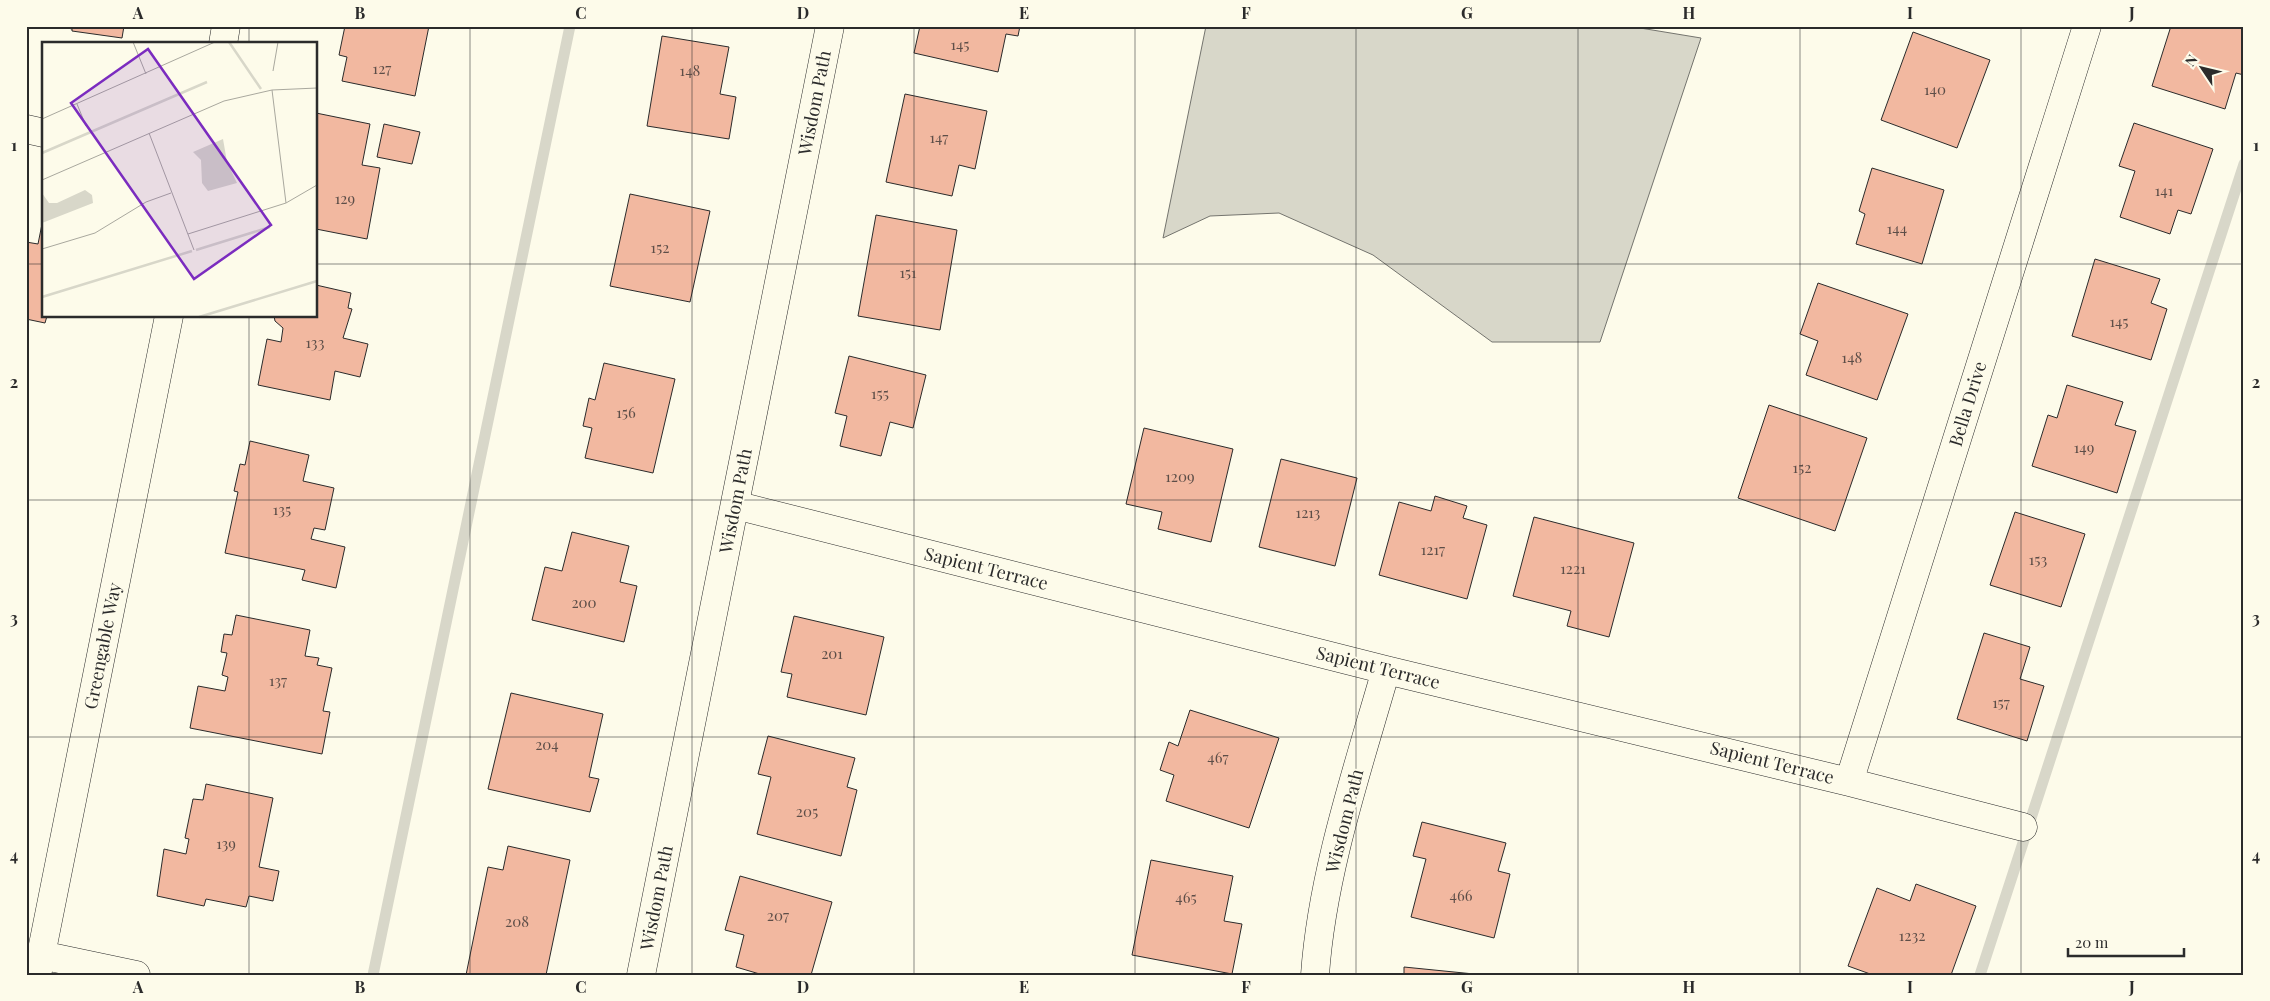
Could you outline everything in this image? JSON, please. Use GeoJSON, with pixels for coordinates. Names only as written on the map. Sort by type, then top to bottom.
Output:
{"type":"FeatureCollection","features":[{"type":"Feature","properties":{"kind":"street"},"geometry":{"type":"LineString","coordinates":[[223,42],[226,26]]}},
{"type":"Feature","properties":{"kind":"street","name":"Wisdom Path"},"geometry":{"type":"LineString","coordinates":[[641,975],[830,26]]}},
{"type":"Feature","properties":{"kind":"street","name":"Bella Drive"},"geometry":{"type":"LineString","coordinates":[[1849,782],[2087,26]]}},
{"type":"Feature","properties":{"kind":"street"},"geometry":{"type":"LineString","coordinates":[[26,129],[42,133]]}},
{"type":"Feature","properties":{"kind":"street","name":"Greengable Way"},"geometry":{"type":"LineString","coordinates":[[39,965],[169,318]]}},
{"type":"Feature","properties":{"kind":"street","name":"Sapient Terrace"},"geometry":{"type":"LineString","coordinates":[[735,505],[1386,670],[1849,782],[2023,827]]}},
{"type":"Feature","properties":{"kind":"street","name":"Wisdom Path"},"geometry":{"type":"LineString","coordinates":[[1315,975],[1317,949],[1341,826],[1386,670]]}},
{"type":"Feature","properties":{"kind":"street"},"geometry":{"type":"LineString","coordinates":[[39,965],[136,975]]}},
{"type":"Feature","properties":{"kind":"shaded area"},"geometry":{"type":"Polygon","coordinates":[[[1206,26],[1628,26],[1701,38],[1600,342],[1492,342],[1373,255],[1279,213],[1210,216],[1163,238],[1206,26]]]}},
{"type":"Feature","properties":{"kind":"building"},"geometry":{"type":"Polygon","coordinates":[[[60,26],[124,26],[122,38],[72,31],[72,29],[60,26]]]}},
{"type":"Feature","properties":{"kind":"building"},"geometry":{"type":"Polygon","coordinates":[[[345,26],[429,26],[415,96],[342,81],[347,57],[339,55],[345,26]]]}},
{"type":"Feature","properties":{"kind":"building"},"geometry":{"type":"Polygon","coordinates":[[[920,26],[1020,26],[1018,36],[1006,34],[998,72],[914,53],[920,26]]]}},
{"type":"Feature","properties":{"kind":"building"},"geometry":{"type":"Polygon","coordinates":[[[2171,26],[2244,26],[2244,75],[2236,73],[2225,109],[2152,86],[2171,26]]]}},
{"type":"Feature","properties":{"kind":"building"},"geometry":{"type":"Polygon","coordinates":[[[1913,32],[1990,60],[1957,148],[1881,120],[1913,32]]]}},
{"type":"Feature","properties":{"kind":"building"},"geometry":{"type":"Polygon","coordinates":[[[662,36],[729,47],[720,94],[736,97],[729,139],[647,126],[662,36]]]}},
{"type":"Feature","properties":{"kind":"building"},"geometry":{"type":"Polygon","coordinates":[[[905,94],[987,111],[975,169],[959,165],[952,196],[886,182],[905,94]]]}},
{"type":"Feature","properties":{"kind":"building"},"geometry":{"type":"Polygon","coordinates":[[[318,113],[370,124],[362,165],[380,168],[367,239],[318,229],[318,113]]]}},
{"type":"Feature","properties":{"kind":"building"},"geometry":{"type":"Polygon","coordinates":[[[2134,123],[2213,149],[2191,214],[2178,210],[2170,234],[2120,217],[2135,171],[2119,166],[2134,123]]]}},
{"type":"Feature","properties":{"kind":"building"},"geometry":{"type":"Polygon","coordinates":[[[384,124],[420,132],[412,164],[377,157],[384,124]]]}},
{"type":"Feature","properties":{"kind":"building"},"geometry":{"type":"Polygon","coordinates":[[[1872,168],[1944,190],[1922,264],[1856,244],[1865,214],[1859,211],[1872,168]]]}},
{"type":"Feature","properties":{"kind":"building"},"geometry":{"type":"Polygon","coordinates":[[[630,194],[710,211],[690,302],[610,286],[630,194]]]}},
{"type":"Feature","properties":{"kind":"building"},"geometry":{"type":"Polygon","coordinates":[[[876,215],[957,230],[940,330],[858,316],[876,215]]]}},
{"type":"Feature","properties":{"kind":"building"},"geometry":{"type":"Polygon","coordinates":[[[42,224],[42,318],[46,318],[45,323],[26,319],[26,242],[38,244],[42,224]]]}},
{"type":"Feature","properties":{"kind":"building"},"geometry":{"type":"Polygon","coordinates":[[[2095,259],[2160,279],[2151,303],[2167,309],[2151,360],[2072,336],[2095,259]]]}},
{"type":"Feature","properties":{"kind":"building"},"geometry":{"type":"Polygon","coordinates":[[[1818,283],[1908,314],[1877,400],[1806,375],[1818,341],[1800,334],[1818,283]]]}},
{"type":"Feature","properties":{"kind":"building"},"geometry":{"type":"Polygon","coordinates":[[[318,285],[351,293],[348,308],[352,309],[343,338],[368,344],[360,377],[335,371],[330,400],[258,385],[267,339],[281,342],[283,328],[275,321],[274,318],[318,318],[318,285]]]}},
{"type":"Feature","properties":{"kind":"building"},"geometry":{"type":"Polygon","coordinates":[[[849,356],[926,375],[913,428],[890,422],[881,456],[840,446],[847,416],[835,413],[849,356]]]}},
{"type":"Feature","properties":{"kind":"building"},"geometry":{"type":"Polygon","coordinates":[[[604,363],[675,379],[653,473],[585,458],[592,428],[583,426],[589,398],[595,400],[604,363]]]}},
{"type":"Feature","properties":{"kind":"building"},"geometry":{"type":"Polygon","coordinates":[[[2067,385],[2123,402],[2115,425],[2136,431],[2117,493],[2032,466],[2048,415],[2057,418],[2067,385]]]}},
{"type":"Feature","properties":{"kind":"building"},"geometry":{"type":"Polygon","coordinates":[[[1769,405],[1867,438],[1835,531],[1738,498],[1769,405]]]}},
{"type":"Feature","properties":{"kind":"building"},"geometry":{"type":"Polygon","coordinates":[[[1144,428],[1233,449],[1211,542],[1158,529],[1162,512],[1126,504],[1144,428]]]}},
{"type":"Feature","properties":{"kind":"building"},"geometry":{"type":"Polygon","coordinates":[[[250,441],[309,455],[303,481],[334,488],[325,530],[314,528],[311,539],[345,547],[336,588],[302,580],[305,570],[225,553],[238,492],[234,491],[240,464],[245,465],[250,441]]]}},
{"type":"Feature","properties":{"kind":"building"},"geometry":{"type":"Polygon","coordinates":[[[1281,459],[1357,478],[1335,566],[1259,547],[1281,459]]]}},
{"type":"Feature","properties":{"kind":"building"},"geometry":{"type":"Polygon","coordinates":[[[1435,496],[1467,506],[1463,518],[1487,525],[1467,599],[1379,575],[1399,502],[1431,511],[1435,496]]]}},
{"type":"Feature","properties":{"kind":"building"},"geometry":{"type":"Polygon","coordinates":[[[2015,512],[2085,534],[2061,607],[1990,585],[2015,512]]]}},
{"type":"Feature","properties":{"kind":"building"},"geometry":{"type":"Polygon","coordinates":[[[1534,517],[1634,543],[1609,637],[1567,626],[1571,611],[1513,596],[1534,517]]]}},
{"type":"Feature","properties":{"kind":"building"},"geometry":{"type":"Polygon","coordinates":[[[572,532],[629,546],[620,582],[637,586],[624,642],[532,620],[545,567],[562,571],[572,532]]]}},
{"type":"Feature","properties":{"kind":"building"},"geometry":{"type":"Polygon","coordinates":[[[236,615],[310,630],[305,656],[319,658],[317,665],[332,668],[323,711],[330,712],[322,754],[190,728],[198,686],[225,691],[228,677],[222,675],[227,653],[221,652],[224,634],[232,635],[236,615]]]}},
{"type":"Feature","properties":{"kind":"building"},"geometry":{"type":"Polygon","coordinates":[[[794,616],[884,637],[866,715],[787,697],[792,674],[781,672],[794,616]]]}},
{"type":"Feature","properties":{"kind":"building"},"geometry":{"type":"Polygon","coordinates":[[[1984,633],[2030,647],[2020,679],[2044,686],[2027,741],[1957,719],[1984,633]]]}},
{"type":"Feature","properties":{"kind":"building"},"geometry":{"type":"Polygon","coordinates":[[[511,693],[603,714],[589,777],[599,779],[590,812],[488,789],[511,693]]]}},
{"type":"Feature","properties":{"kind":"building"},"geometry":{"type":"Polygon","coordinates":[[[1190,710],[1279,738],[1249,828],[1166,801],[1174,775],[1160,770],[1169,742],[1178,746],[1190,710]]]}},
{"type":"Feature","properties":{"kind":"building"},"geometry":{"type":"Polygon","coordinates":[[[768,736],[855,758],[847,787],[857,790],[841,856],[757,834],[771,777],[758,774],[768,736]]]}},
{"type":"Feature","properties":{"kind":"building"},"geometry":{"type":"Polygon","coordinates":[[[206,784],[273,798],[259,867],[279,871],[273,901],[249,896],[246,907],[206,899],[204,906],[157,896],[164,849],[186,854],[189,839],[185,838],[193,799],[203,800],[206,784]]]}},
{"type":"Feature","properties":{"kind":"building"},"geometry":{"type":"Polygon","coordinates":[[[1422,822],[1506,843],[1498,871],[1510,874],[1494,938],[1411,917],[1426,859],[1413,856],[1422,822]]]}},
{"type":"Feature","properties":{"kind":"building"},"geometry":{"type":"Polygon","coordinates":[[[508,846],[570,860],[546,975],[466,975],[488,867],[503,870],[508,846]]]}},
{"type":"Feature","properties":{"kind":"building"},"geometry":{"type":"Polygon","coordinates":[[[1151,860],[1233,876],[1224,921],[1242,924],[1232,974],[1132,955],[1151,860]]]}},
{"type":"Feature","properties":{"kind":"building"},"geometry":{"type":"Polygon","coordinates":[[[740,876],[832,902],[811,975],[763,975],[736,967],[744,935],[725,930],[740,876]]]}},
{"type":"Feature","properties":{"kind":"building"},"geometry":{"type":"Polygon","coordinates":[[[1916,884],[1976,906],[1951,975],[1873,975],[1848,966],[1877,888],[1910,901],[1916,884]]]}},
{"type":"Feature","properties":{"kind":"building"},"geometry":{"type":"Polygon","coordinates":[[[1404,967],[1484,975],[1404,975],[1404,967]]]}},
{"type":"Feature","properties":{"kind":"waterway"},"geometry":{"type":"LineString","coordinates":[[373,975],[570,26]]}},
{"type":"Feature","properties":{"kind":"waterway"},"geometry":{"type":"LineString","coordinates":[[1980,975],[2244,164]]}}]}
